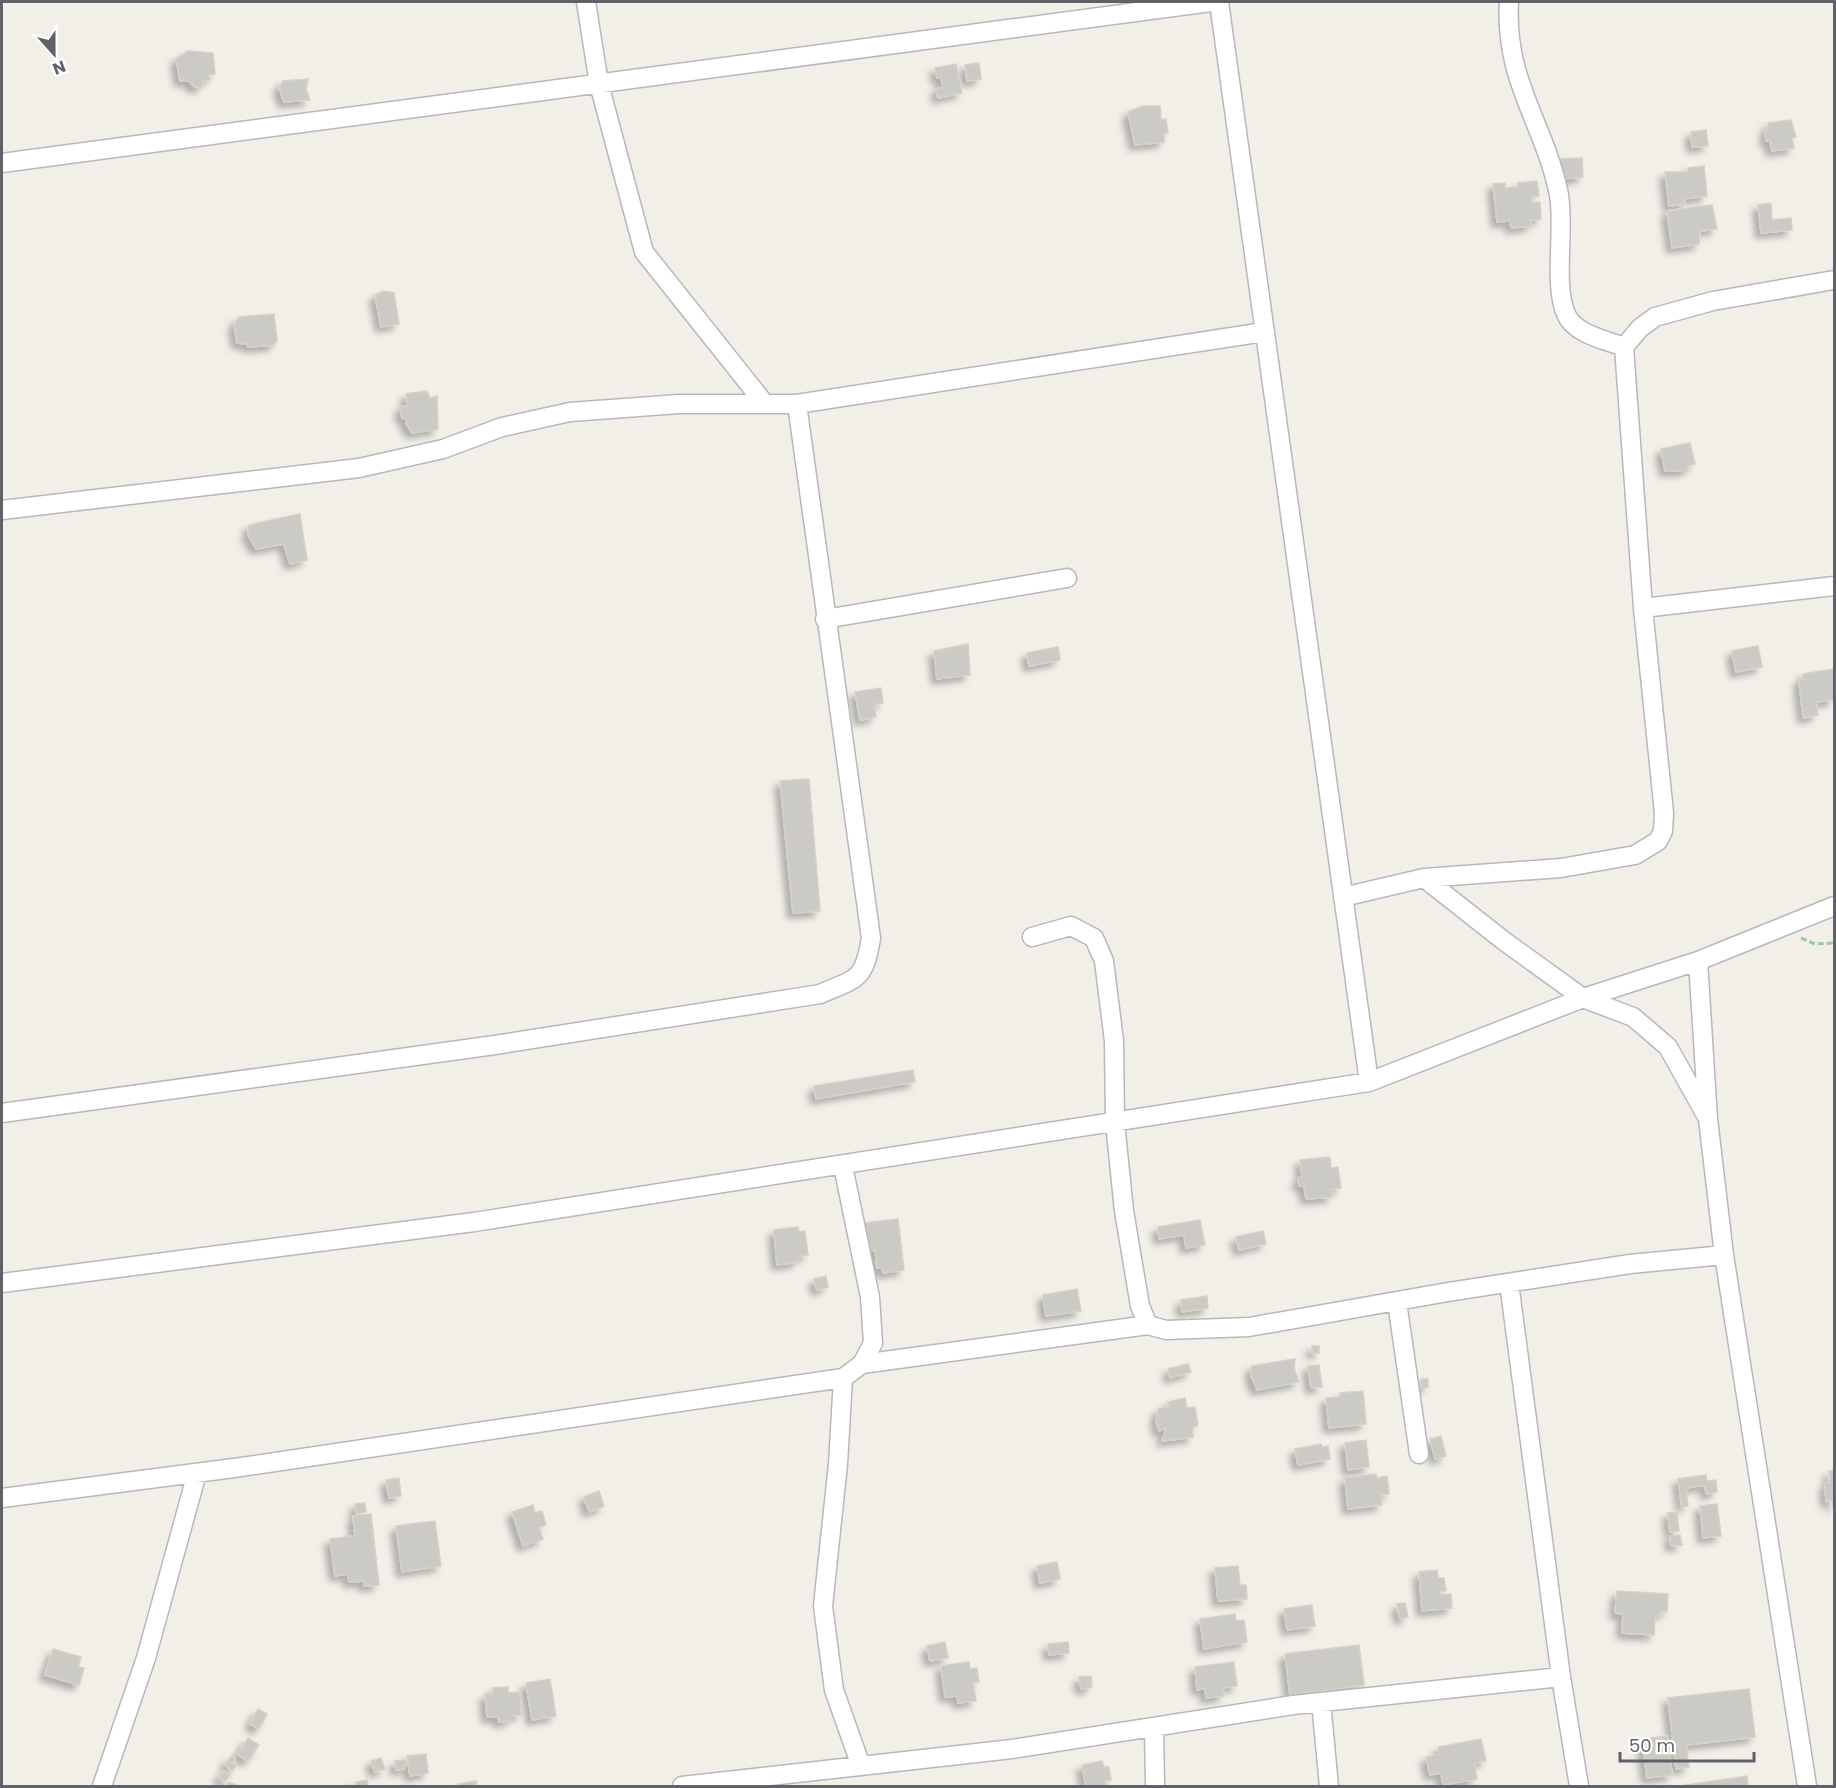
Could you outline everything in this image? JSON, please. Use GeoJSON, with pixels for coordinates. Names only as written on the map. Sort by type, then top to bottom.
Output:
{"type":"FeatureCollection","features":[{"type":"Feature","properties":{"kind":"street"},"geometry":{"type":"LineString","coordinates":[[586,2],[599,84],[644,252],[765,404]]}},
{"type":"Feature","properties":{"kind":"street"},"geometry":{"type":"LineString","coordinates":[[2,164],[1211,2]]}},
{"type":"Feature","properties":{"kind":"street"},"geometry":{"type":"LineString","coordinates":[[1219,2],[1369,1082]]}},
{"type":"Feature","properties":{"kind":"street"},"geometry":{"type":"LineString","coordinates":[[1509,2],[1508,27],[1516,74],[1546,153],[1559,195],[1562,288],[1566,315],[1580,330],[1624,347]]}},
{"type":"Feature","properties":{"kind":"street"},"geometry":{"type":"LineString","coordinates":[[1343,897],[1424,878],[1561,868],[1635,855],[1658,841],[1663,831],[1664,813],[1643,608],[1624,347],[1640,328],[1655,317],[1713,301],[1834,280]]}},
{"type":"Feature","properties":{"kind":"street"},"geometry":{"type":"LineString","coordinates":[[2,510],[358,468],[443,448],[502,427],[570,412],[679,404],[797,404],[1264,332]]}},
{"type":"Feature","properties":{"kind":"street"},"geometry":{"type":"LineString","coordinates":[[2,1113],[553,1036],[820,994],[856,979],[867,965],[871,938],[797,404]]}},
{"type":"Feature","properties":{"kind":"street"},"geometry":{"type":"LineString","coordinates":[[825,619],[1067,578]]}},
{"type":"Feature","properties":{"kind":"street"},"geometry":{"type":"LineString","coordinates":[[1643,608],[1834,586]]}},
{"type":"Feature","properties":{"kind":"street"},"geometry":{"type":"LineString","coordinates":[[1424,878],[1504,941],[1583,998],[1633,1017],[1668,1047],[1708,1119]]}},
{"type":"Feature","properties":{"kind":"street"},"geometry":{"type":"LineString","coordinates":[[2,1283],[474,1222],[1369,1082],[1583,998],[1698,961],[1834,906]]}},
{"type":"Feature","properties":{"kind":"street"},"geometry":{"type":"LineString","coordinates":[[1032,937],[1071,927],[1094,938],[1104,961],[1114,1041],[1115,1123],[1124,1211],[1140,1306],[1148,1325]]}},
{"type":"Feature","properties":{"kind":"street"},"geometry":{"type":"LineString","coordinates":[[1698,961],[1708,1119],[1724,1255],[1807,1786]]}},
{"type":"Feature","properties":{"kind":"street"},"geometry":{"type":"LineString","coordinates":[[843,1166],[870,1297],[873,1343],[862,1364]]}},
{"type":"Feature","properties":{"kind":"street"},"geometry":{"type":"LineString","coordinates":[[2,1498],[196,1473],[843,1377],[862,1364],[1148,1325],[1166,1330],[1249,1327],[1509,1282],[1630,1264],[1724,1255]]}},
{"type":"Feature","properties":{"kind":"street"},"geometry":{"type":"LineString","coordinates":[[1509,1282],[1561,1677],[1579,1786]]}},
{"type":"Feature","properties":{"kind":"street"},"geometry":{"type":"LineString","coordinates":[[1397,1302],[1419,1454]]}},
{"type":"Feature","properties":{"kind":"street"},"geometry":{"type":"LineString","coordinates":[[843,1377],[838,1464],[823,1606],[834,1690],[861,1766]]}},
{"type":"Feature","properties":{"kind":"street"},"geometry":{"type":"LineString","coordinates":[[102,1786],[147,1658],[196,1473]]}},
{"type":"Feature","properties":{"kind":"street"},"geometry":{"type":"LineString","coordinates":[[682,1786],[1011,1749],[1321,1702],[1561,1677]]}},
{"type":"Feature","properties":{"kind":"street"},"geometry":{"type":"LineString","coordinates":[[1321,1702],[1329,1786]]}},
{"type":"Feature","properties":{"kind":"street"},"geometry":{"type":"LineString","coordinates":[[1154,1727],[1155,1786]]}},
{"type":"Feature","properties":{"kind":"building"},"geometry":{"type":"Polygon","coordinates":[[[188,51],[213,53],[215,74],[209,75],[210,80],[203,81],[201,88],[193,86],[189,81],[180,81],[176,59],[188,51]]]}},
{"type":"Feature","properties":{"kind":"building"},"geometry":{"type":"Polygon","coordinates":[[[979,63],[981,79],[967,81],[965,65],[979,63]]]}},
{"type":"Feature","properties":{"kind":"building"},"geometry":{"type":"Polygon","coordinates":[[[956,64],[962,93],[938,98],[936,89],[943,88],[941,78],[937,78],[935,68],[956,64]]]}},
{"type":"Feature","properties":{"kind":"building"},"geometry":{"type":"Polygon","coordinates":[[[308,79],[306,89],[310,100],[284,102],[279,88],[283,81],[308,79]]]}},
{"type":"Feature","properties":{"kind":"building"},"geometry":{"type":"Polygon","coordinates":[[[1143,106],[1160,106],[1161,120],[1166,119],[1168,133],[1164,133],[1164,142],[1135,145],[1128,112],[1143,106]]]}},
{"type":"Feature","properties":{"kind":"building"},"geometry":{"type":"Polygon","coordinates":[[[1791,120],[1796,137],[1792,138],[1794,148],[1772,151],[1770,141],[1766,141],[1765,130],[1769,129],[1768,123],[1791,120]]]}},
{"type":"Feature","properties":{"kind":"building"},"geometry":{"type":"Polygon","coordinates":[[[1706,130],[1708,146],[1692,147],[1691,132],[1706,130]]]}},
{"type":"Feature","properties":{"kind":"building"},"geometry":{"type":"Polygon","coordinates":[[[1582,158],[1583,177],[1559,179],[1558,159],[1582,158]]]}},
{"type":"Feature","properties":{"kind":"building"},"geometry":{"type":"Polygon","coordinates":[[[1704,166],[1707,196],[1684,199],[1685,204],[1669,206],[1665,172],[1688,172],[1688,168],[1704,166]]]}},
{"type":"Feature","properties":{"kind":"building"},"geometry":{"type":"Polygon","coordinates":[[[1537,181],[1539,196],[1531,196],[1532,203],[1540,202],[1541,219],[1530,220],[1531,226],[1511,228],[1510,221],[1497,222],[1493,184],[1505,183],[1505,188],[1518,187],[1518,183],[1537,181]]]}},
{"type":"Feature","properties":{"kind":"building"},"geometry":{"type":"Polygon","coordinates":[[[1771,203],[1772,220],[1791,218],[1792,230],[1761,233],[1758,205],[1771,203]]]}},
{"type":"Feature","properties":{"kind":"building"},"geometry":{"type":"Polygon","coordinates":[[[1712,205],[1717,229],[1700,231],[1699,244],[1672,248],[1667,211],[1712,205]]]}},
{"type":"Feature","properties":{"kind":"building"},"geometry":{"type":"Polygon","coordinates":[[[383,291],[394,293],[399,324],[381,327],[375,295],[383,291]]]}},
{"type":"Feature","properties":{"kind":"building"},"geometry":{"type":"Polygon","coordinates":[[[274,314],[277,340],[274,345],[248,347],[247,344],[237,343],[234,325],[239,317],[274,314]]]}},
{"type":"Feature","properties":{"kind":"building"},"geometry":{"type":"Polygon","coordinates":[[[427,391],[430,398],[437,396],[438,429],[412,433],[406,424],[406,419],[402,418],[400,407],[407,406],[406,394],[427,391]]]}},
{"type":"Feature","properties":{"kind":"building"},"geometry":{"type":"Polygon","coordinates":[[[1690,443],[1695,464],[1687,466],[1688,470],[1665,471],[1661,449],[1690,443]]]}},
{"type":"Feature","properties":{"kind":"building"},"geometry":{"type":"Polygon","coordinates":[[[300,514],[307,560],[290,564],[284,544],[256,549],[248,535],[249,525],[300,514]]]}},
{"type":"Feature","properties":{"kind":"building"},"geometry":{"type":"Polygon","coordinates":[[[968,644],[970,675],[937,679],[934,651],[968,644]]]}},
{"type":"Feature","properties":{"kind":"building"},"geometry":{"type":"Polygon","coordinates":[[[1758,646],[1762,667],[1736,672],[1732,651],[1758,646]]]}},
{"type":"Feature","properties":{"kind":"building"},"geometry":{"type":"Polygon","coordinates":[[[1058,647],[1060,660],[1029,666],[1027,653],[1058,647]]]}},
{"type":"Feature","properties":{"kind":"building"},"geometry":{"type":"Polygon","coordinates":[[[1834,669],[1834,700],[1816,702],[1818,715],[1803,718],[1799,680],[1803,679],[1803,674],[1834,669]]]}},
{"type":"Feature","properties":{"kind":"building"},"geometry":{"type":"Polygon","coordinates":[[[881,688],[883,703],[874,704],[876,717],[860,720],[855,692],[881,688]]]}},
{"type":"Feature","properties":{"kind":"building"},"geometry":{"type":"Polygon","coordinates":[[[809,779],[820,911],[793,913],[780,781],[809,779]]]}},
{"type":"Feature","properties":{"kind":"building"},"geometry":{"type":"Polygon","coordinates":[[[913,1070],[915,1082],[816,1099],[814,1086],[913,1070]]]}},
{"type":"Feature","properties":{"kind":"building"},"geometry":{"type":"Polygon","coordinates":[[[1330,1157],[1331,1168],[1338,1167],[1341,1188],[1331,1189],[1332,1197],[1306,1199],[1304,1186],[1299,1186],[1298,1178],[1302,1177],[1300,1160],[1330,1157]]]}},
{"type":"Feature","properties":{"kind":"building"},"geometry":{"type":"Polygon","coordinates":[[[898,1219],[904,1270],[883,1273],[882,1268],[877,1268],[875,1250],[868,1251],[865,1223],[898,1219]]]}},
{"type":"Feature","properties":{"kind":"building"},"geometry":{"type":"Polygon","coordinates":[[[1200,1220],[1205,1245],[1186,1248],[1184,1235],[1159,1239],[1158,1227],[1200,1220]]]}},
{"type":"Feature","properties":{"kind":"building"},"geometry":{"type":"Polygon","coordinates":[[[798,1227],[799,1232],[805,1231],[808,1255],[798,1256],[798,1262],[777,1265],[774,1230],[798,1227]]]}},
{"type":"Feature","properties":{"kind":"building"},"geometry":{"type":"Polygon","coordinates":[[[1263,1231],[1266,1244],[1239,1250],[1236,1237],[1263,1231]]]}},
{"type":"Feature","properties":{"kind":"building"},"geometry":{"type":"Polygon","coordinates":[[[826,1276],[828,1287],[817,1290],[814,1279],[826,1276]]]}},
{"type":"Feature","properties":{"kind":"building"},"geometry":{"type":"Polygon","coordinates":[[[1077,1289],[1081,1311],[1046,1316],[1043,1295],[1077,1289]]]}},
{"type":"Feature","properties":{"kind":"building"},"geometry":{"type":"Polygon","coordinates":[[[1207,1296],[1208,1308],[1182,1312],[1181,1300],[1207,1296]]]}},
{"type":"Feature","properties":{"kind":"building"},"geometry":{"type":"Polygon","coordinates":[[[1312,1346],[1319,1346],[1319,1353],[1312,1353],[1312,1346]]]}},
{"type":"Feature","properties":{"kind":"building"},"geometry":{"type":"Polygon","coordinates":[[[1295,1359],[1294,1368],[1299,1382],[1257,1390],[1251,1376],[1252,1366],[1295,1359]]]}},
{"type":"Feature","properties":{"kind":"building"},"geometry":{"type":"Polygon","coordinates":[[[1188,1364],[1191,1372],[1170,1378],[1168,1369],[1188,1364]]]}},
{"type":"Feature","properties":{"kind":"building"},"geometry":{"type":"Polygon","coordinates":[[[1319,1365],[1322,1387],[1311,1388],[1308,1366],[1319,1365]]]}},
{"type":"Feature","properties":{"kind":"building"},"geometry":{"type":"Polygon","coordinates":[[[1421,1379],[1428,1379],[1428,1387],[1421,1388],[1421,1379]]]}},
{"type":"Feature","properties":{"kind":"building"},"geometry":{"type":"Polygon","coordinates":[[[1363,1391],[1366,1424],[1329,1428],[1326,1398],[1340,1397],[1340,1393],[1363,1391]]]}},
{"type":"Feature","properties":{"kind":"building"},"geometry":{"type":"Polygon","coordinates":[[[1185,1398],[1187,1408],[1195,1407],[1198,1425],[1192,1428],[1193,1437],[1162,1441],[1166,1428],[1159,1431],[1156,1422],[1158,1409],[1169,1407],[1168,1402],[1185,1398]]]}},
{"type":"Feature","properties":{"kind":"building"},"geometry":{"type":"Polygon","coordinates":[[[1441,1436],[1446,1456],[1435,1459],[1430,1439],[1441,1436]]]}},
{"type":"Feature","properties":{"kind":"building"},"geometry":{"type":"Polygon","coordinates":[[[1366,1440],[1369,1467],[1348,1470],[1345,1443],[1366,1440]]]}},
{"type":"Feature","properties":{"kind":"building"},"geometry":{"type":"Polygon","coordinates":[[[1321,1444],[1322,1447],[1328,1446],[1330,1459],[1298,1465],[1295,1449],[1321,1444]]]}},
{"type":"Feature","properties":{"kind":"building"},"geometry":{"type":"Polygon","coordinates":[[[1834,1470],[1833,1508],[1832,1500],[1826,1501],[1825,1483],[1830,1483],[1829,1471],[1834,1470]]]}},
{"type":"Feature","properties":{"kind":"building"},"geometry":{"type":"Polygon","coordinates":[[[1376,1474],[1377,1478],[1387,1476],[1389,1494],[1381,1495],[1382,1505],[1348,1509],[1345,1478],[1376,1474]]]}},
{"type":"Feature","properties":{"kind":"building"},"geometry":{"type":"Polygon","coordinates":[[[1706,1475],[1707,1481],[1716,1480],[1717,1492],[1706,1494],[1705,1485],[1686,1488],[1688,1506],[1682,1507],[1678,1479],[1706,1475]]]}},
{"type":"Feature","properties":{"kind":"building"},"geometry":{"type":"Polygon","coordinates":[[[399,1478],[401,1496],[389,1498],[386,1480],[399,1478]]]}},
{"type":"Feature","properties":{"kind":"building"},"geometry":{"type":"Polygon","coordinates":[[[599,1491],[604,1506],[589,1512],[584,1497],[599,1491]]]}},
{"type":"Feature","properties":{"kind":"building"},"geometry":{"type":"Polygon","coordinates":[[[365,1503],[366,1512],[356,1513],[355,1504],[365,1503]]]}},
{"type":"Feature","properties":{"kind":"building"},"geometry":{"type":"Polygon","coordinates":[[[1717,1504],[1721,1536],[1703,1538],[1700,1506],[1717,1504]]]}},
{"type":"Feature","properties":{"kind":"building"},"geometry":{"type":"Polygon","coordinates":[[[533,1505],[535,1513],[542,1511],[546,1525],[539,1527],[543,1539],[523,1546],[512,1512],[533,1505]]]}},
{"type":"Feature","properties":{"kind":"building"},"geometry":{"type":"Polygon","coordinates":[[[1677,1512],[1679,1531],[1670,1532],[1668,1513],[1677,1512]]]}},
{"type":"Feature","properties":{"kind":"building"},"geometry":{"type":"Polygon","coordinates":[[[371,1514],[379,1585],[364,1586],[364,1581],[349,1582],[348,1574],[335,1576],[330,1539],[355,1536],[353,1516],[371,1514]]]}},
{"type":"Feature","properties":{"kind":"building"},"geometry":{"type":"Polygon","coordinates":[[[435,1521],[441,1566],[402,1572],[396,1526],[435,1521]]]}},
{"type":"Feature","properties":{"kind":"building"},"geometry":{"type":"Polygon","coordinates":[[[1680,1535],[1682,1545],[1671,1546],[1670,1536],[1680,1535]]]}},
{"type":"Feature","properties":{"kind":"building"},"geometry":{"type":"Polygon","coordinates":[[[1057,1562],[1060,1579],[1040,1583],[1037,1566],[1057,1562]]]}},
{"type":"Feature","properties":{"kind":"building"},"geometry":{"type":"Polygon","coordinates":[[[1238,1566],[1240,1585],[1246,1585],[1247,1599],[1218,1601],[1215,1568],[1238,1566]]]}},
{"type":"Feature","properties":{"kind":"building"},"geometry":{"type":"Polygon","coordinates":[[[1437,1570],[1438,1578],[1444,1578],[1446,1591],[1440,1591],[1441,1595],[1451,1594],[1452,1608],[1422,1611],[1419,1572],[1437,1570]]]}},
{"type":"Feature","properties":{"kind":"building"},"geometry":{"type":"Polygon","coordinates":[[[1617,1591],[1668,1594],[1667,1612],[1660,1611],[1660,1616],[1655,1615],[1654,1635],[1622,1633],[1623,1614],[1615,1613],[1617,1591]]]}},
{"type":"Feature","properties":{"kind":"building"},"geometry":{"type":"Polygon","coordinates":[[[1405,1603],[1408,1617],[1400,1619],[1397,1604],[1405,1603]]]}},
{"type":"Feature","properties":{"kind":"building"},"geometry":{"type":"Polygon","coordinates":[[[1312,1605],[1315,1626],[1287,1630],[1284,1609],[1312,1605]]]}},
{"type":"Feature","properties":{"kind":"building"},"geometry":{"type":"Polygon","coordinates":[[[1235,1614],[1236,1621],[1244,1620],[1247,1642],[1204,1649],[1200,1619],[1235,1614]]]}},
{"type":"Feature","properties":{"kind":"building"},"geometry":{"type":"Polygon","coordinates":[[[945,1642],[948,1658],[930,1661],[927,1646],[945,1642]]]}},
{"type":"Feature","properties":{"kind":"building"},"geometry":{"type":"Polygon","coordinates":[[[1068,1642],[1069,1653],[1049,1655],[1048,1644],[1068,1642]]]}},
{"type":"Feature","properties":{"kind":"building"},"geometry":{"type":"Polygon","coordinates":[[[1359,1645],[1364,1685],[1290,1695],[1285,1654],[1359,1645]]]}},
{"type":"Feature","properties":{"kind":"building"},"geometry":{"type":"Polygon","coordinates":[[[53,1649],[81,1657],[78,1667],[84,1668],[79,1685],[45,1675],[53,1649]]]}},
{"type":"Feature","properties":{"kind":"building"},"geometry":{"type":"Polygon","coordinates":[[[969,1662],[970,1669],[977,1668],[979,1682],[973,1682],[976,1701],[958,1703],[957,1696],[945,1697],[941,1666],[969,1662]]]}},
{"type":"Feature","properties":{"kind":"building"},"geometry":{"type":"Polygon","coordinates":[[[1234,1662],[1237,1686],[1223,1688],[1224,1696],[1206,1698],[1205,1688],[1197,1690],[1195,1667],[1234,1662]]]}},
{"type":"Feature","properties":{"kind":"building"},"geometry":{"type":"Polygon","coordinates":[[[1091,1676],[1092,1687],[1081,1689],[1079,1677],[1091,1676]]]}},
{"type":"Feature","properties":{"kind":"building"},"geometry":{"type":"Polygon","coordinates":[[[550,1679],[556,1716],[532,1720],[526,1683],[550,1679]]]}},
{"type":"Feature","properties":{"kind":"building"},"geometry":{"type":"Polygon","coordinates":[[[508,1687],[508,1693],[520,1692],[521,1715],[510,1716],[510,1721],[499,1722],[498,1717],[487,1717],[485,1694],[493,1694],[493,1688],[508,1687]]]}},
{"type":"Feature","properties":{"kind":"building"},"geometry":{"type":"Polygon","coordinates":[[[1749,1689],[1755,1737],[1686,1745],[1689,1767],[1676,1769],[1668,1698],[1749,1689]]]}},
{"type":"Feature","properties":{"kind":"building"},"geometry":{"type":"Polygon","coordinates":[[[258,1709],[267,1714],[259,1729],[250,1724],[258,1709]]]}},
{"type":"Feature","properties":{"kind":"building"},"geometry":{"type":"Polygon","coordinates":[[[1668,1736],[1672,1775],[1647,1778],[1642,1739],[1668,1736]]]}},
{"type":"Feature","properties":{"kind":"building"},"geometry":{"type":"Polygon","coordinates":[[[248,1738],[259,1745],[248,1761],[238,1755],[248,1738]]]}},
{"type":"Feature","properties":{"kind":"building"},"geometry":{"type":"Polygon","coordinates":[[[1481,1739],[1486,1761],[1474,1763],[1477,1779],[1443,1785],[1441,1773],[1430,1775],[1426,1757],[1439,1754],[1438,1747],[1481,1739]]]}},
{"type":"Feature","properties":{"kind":"building"},"geometry":{"type":"Polygon","coordinates":[[[426,1754],[428,1773],[410,1776],[407,1756],[426,1754]]]}},
{"type":"Feature","properties":{"kind":"building"},"geometry":{"type":"Polygon","coordinates":[[[231,1756],[235,1759],[232,1763],[236,1766],[232,1771],[225,1765],[231,1756]]]}},
{"type":"Feature","properties":{"kind":"building"},"geometry":{"type":"Polygon","coordinates":[[[381,1758],[385,1769],[375,1772],[371,1761],[381,1758]]]}},
{"type":"Feature","properties":{"kind":"building"},"geometry":{"type":"Polygon","coordinates":[[[406,1760],[405,1769],[396,1770],[395,1761],[406,1760]]]}},
{"type":"Feature","properties":{"kind":"building"},"geometry":{"type":"Polygon","coordinates":[[[1102,1761],[1104,1767],[1109,1767],[1111,1780],[1105,1780],[1106,1786],[1086,1786],[1082,1765],[1102,1761]]]}},
{"type":"Feature","properties":{"kind":"building"},"geometry":{"type":"Polygon","coordinates":[[[223,1771],[230,1775],[225,1781],[219,1778],[223,1771]]]}},
{"type":"Feature","properties":{"kind":"building"},"geometry":{"type":"Polygon","coordinates":[[[1747,1776],[1748,1786],[1680,1786],[1747,1776]]]}},
{"type":"Feature","properties":{"kind":"building"},"geometry":{"type":"Polygon","coordinates":[[[367,1780],[368,1786],[357,1786],[356,1782],[367,1780]]]}},
{"type":"Feature","properties":{"kind":"building"},"geometry":{"type":"Polygon","coordinates":[[[476,1781],[477,1786],[458,1786],[458,1784],[476,1781]]]}},
{"type":"Feature","properties":{"kind":"building"},"geometry":{"type":"Polygon","coordinates":[[[228,1782],[240,1786],[227,1786],[228,1782]]]}}]}
